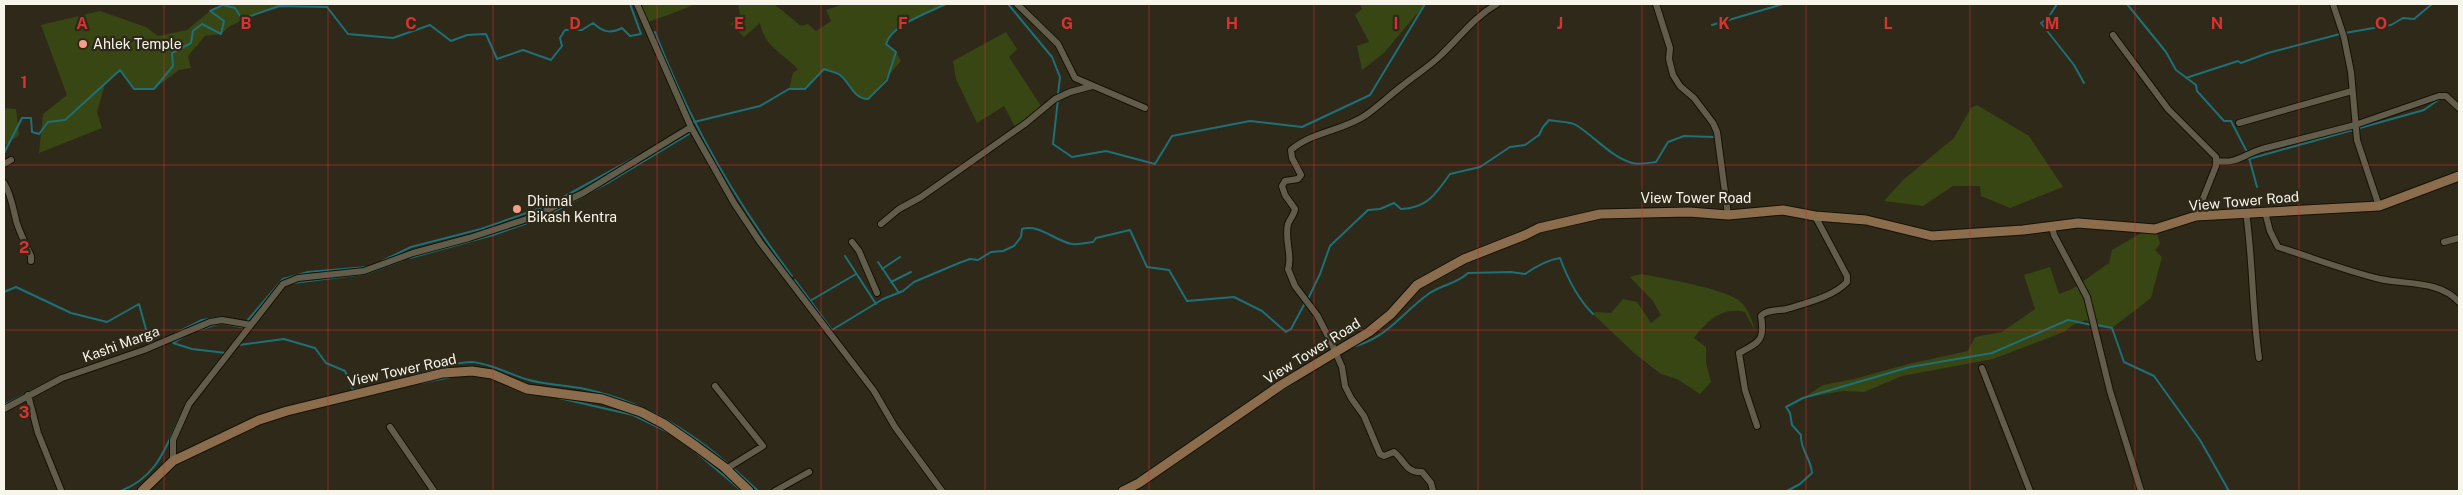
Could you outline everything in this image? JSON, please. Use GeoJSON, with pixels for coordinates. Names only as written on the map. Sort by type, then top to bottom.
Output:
{"type":"FeatureCollection","features":[{"type":"Feature","properties":{"kind":"street"},"geometry":{"type":"LineString","coordinates":[[637,4],[691,127],[734,203],[760,242],[874,391],[895,427],[942,491]]}},
{"type":"Feature","properties":{"kind":"street"},"geometry":{"type":"LineString","coordinates":[[1017,4],[1058,44],[1075,78],[1145,108]]}},
{"type":"Feature","properties":{"kind":"street"},"geometry":{"type":"LineString","coordinates":[[1433,491],[1427,477],[1422,472],[1409,470],[1394,452],[1384,456],[1380,454],[1364,416],[1348,392],[1335,351],[1317,315],[1299,292],[1288,269],[1291,263],[1286,244],[1288,224],[1295,209],[1285,195],[1282,186],[1285,181],[1298,179],[1301,175],[1292,158],[1291,150],[1308,138],[1334,130],[1364,116],[1421,73],[1474,20],[1497,4]]}},
{"type":"Feature","properties":{"kind":"street"},"geometry":{"type":"LineString","coordinates":[[1656,4],[1670,48],[1669,59],[1673,76],[1680,86],[1694,98],[1713,123],[1717,132],[1728,215]]}},
{"type":"Feature","properties":{"kind":"street"},"geometry":{"type":"LineString","coordinates":[[2333,4],[2344,37],[2357,140],[2379,206]]}},
{"type":"Feature","properties":{"kind":"street"},"geometry":{"type":"LineString","coordinates":[[2113,35],[2168,108],[2190,132],[2207,146],[2217,161]]}},
{"type":"Feature","properties":{"kind":"street"},"geometry":{"type":"LineString","coordinates":[[881,224],[899,209],[921,197],[1026,123],[1054,99],[1092,86]]}},
{"type":"Feature","properties":{"kind":"street"},"geometry":{"type":"LineString","coordinates":[[2239,123],[2352,91]]}},
{"type":"Feature","properties":{"kind":"street"},"geometry":{"type":"LineString","coordinates":[[2217,161],[2235,162],[2248,154],[2262,149],[2355,125],[2439,96],[2446,96],[2459,108]]}},
{"type":"Feature","properties":{"kind":"street"},"geometry":{"type":"LineString","coordinates":[[173,461],[173,440],[190,404],[284,284],[298,278],[364,271],[413,253],[469,238],[533,217],[583,192],[691,127]]}},
{"type":"Feature","properties":{"kind":"street"},"geometry":{"type":"LineString","coordinates":[[4,164],[11,160]]}},
{"type":"Feature","properties":{"kind":"street"},"geometry":{"type":"LineString","coordinates":[[2196,216],[2217,161]]}},
{"type":"Feature","properties":{"kind":"street","name":"View Tower Road"},"geometry":{"type":"LineString","coordinates":[[1123,491],[1139,484],[1223,423],[1335,351],[1369,332],[1391,314],[1406,295],[1431,276],[1478,252],[1525,235],[1538,228],[1600,214],[1689,212],[1728,215],[1783,210],[1815,216],[1866,220],[1932,236],[2052,227],[2078,223],[2154,229],[2196,216],[2379,206],[2459,176]]}},
{"type":"Feature","properties":{"kind":"street"},"geometry":{"type":"LineString","coordinates":[[4,183],[9,191],[16,213],[16,220],[32,256],[31,261]]}},
{"type":"Feature","properties":{"kind":"street"},"geometry":{"type":"LineString","coordinates":[[2246,212],[2252,272],[2253,319],[2259,358]]}},
{"type":"Feature","properties":{"kind":"street"},"geometry":{"type":"LineString","coordinates":[[2265,212],[2270,231],[2278,247],[2380,279],[2435,286],[2451,293],[2459,302]]}},
{"type":"Feature","properties":{"kind":"street"},"geometry":{"type":"LineString","coordinates":[[1758,426],[1745,390],[1739,353],[1761,339],[1764,333],[1762,316],[1768,312],[1830,294],[1847,282],[1847,276],[1815,216]]}},
{"type":"Feature","properties":{"kind":"street"},"geometry":{"type":"LineString","coordinates":[[2052,227],[2054,235],[2087,297],[2115,408],[2141,491]]}},
{"type":"Feature","properties":{"kind":"street"},"geometry":{"type":"LineString","coordinates":[[2444,242],[2459,238]]}},
{"type":"Feature","properties":{"kind":"street"},"geometry":{"type":"LineString","coordinates":[[852,242],[859,251],[876,293]]}},
{"type":"Feature","properties":{"kind":"street","name":"Kashi Marga"},"geometry":{"type":"LineString","coordinates":[[4,409],[62,378],[144,350],[210,322],[222,320],[251,325]]}},
{"type":"Feature","properties":{"kind":"street"},"geometry":{"type":"LineString","coordinates":[[1982,368],[2030,491]]}},
{"type":"Feature","properties":{"kind":"street","name":"View Tower Road"},"geometry":{"type":"LineString","coordinates":[[142,491],[173,461],[259,420],[287,411],[443,373],[472,370],[492,374],[527,388],[602,399],[640,412],[664,424],[726,469],[749,491]]}},
{"type":"Feature","properties":{"kind":"street"},"geometry":{"type":"LineString","coordinates":[[715,386],[763,446],[726,469]]}},
{"type":"Feature","properties":{"kind":"street"},"geometry":{"type":"LineString","coordinates":[[28,395],[38,433],[61,490]]}},
{"type":"Feature","properties":{"kind":"street"},"geometry":{"type":"LineString","coordinates":[[390,427],[434,491]]}},
{"type":"Feature","properties":{"kind":"street"},"geometry":{"type":"LineString","coordinates":[[775,491],[809,472]]}},
{"type":"Feature","properties":{"kind":"green space"},"geometry":{"type":"Polygon","coordinates":[[[230,4],[288,4],[259,13],[230,26],[221,34],[205,36],[188,56],[191,68],[179,70],[154,89],[134,89],[120,71],[105,84],[97,112],[102,128],[39,153],[43,114],[67,95],[41,25],[100,11],[146,27],[158,36],[187,30],[210,11],[230,4]]]}},
{"type":"Feature","properties":{"kind":"green space"},"geometry":{"type":"Polygon","coordinates":[[[637,4],[694,4],[646,23],[637,4]]]}},
{"type":"Feature","properties":{"kind":"green space"},"geometry":{"type":"Polygon","coordinates":[[[738,4],[774,4],[801,26],[808,24],[816,31],[831,21],[826,10],[843,4],[946,4],[903,25],[889,37],[886,44],[896,52],[901,61],[868,99],[858,96],[838,74],[823,69],[805,89],[789,89],[793,73],[798,69],[770,44],[762,31],[760,23],[744,37],[731,24],[740,14],[738,4]]]}},
{"type":"Feature","properties":{"kind":"green space"},"geometry":{"type":"Polygon","coordinates":[[[1360,4],[1425,4],[1384,53],[1362,70],[1357,46],[1369,42],[1355,15],[1362,9],[1360,4]]]}},
{"type":"Feature","properties":{"kind":"green space"},"geometry":{"type":"Polygon","coordinates":[[[1006,32],[1017,49],[1009,57],[1043,109],[1016,129],[1004,106],[977,123],[956,79],[953,61],[1006,32]]]}},
{"type":"Feature","properties":{"kind":"green space"},"geometry":{"type":"Polygon","coordinates":[[[1977,105],[2029,136],[2063,187],[2010,208],[1981,196],[1980,186],[1953,186],[1923,206],[1884,201],[1903,180],[1954,138],[1971,108],[1977,105]]]}},
{"type":"Feature","properties":{"kind":"green space"},"geometry":{"type":"Polygon","coordinates":[[[4,108],[16,109],[19,135],[4,146],[4,108]]]}},
{"type":"Feature","properties":{"kind":"green space"},"geometry":{"type":"Polygon","coordinates":[[[2155,225],[2160,244],[2155,250],[2162,257],[2151,298],[2112,328],[2094,327],[2086,320],[2073,325],[2064,332],[1993,359],[1902,376],[1864,392],[1843,391],[1803,398],[1823,385],[1968,351],[1975,337],[2002,332],[2035,309],[2024,275],[2050,267],[2059,294],[2072,289],[2109,263],[2112,250],[2155,225]]]}},
{"type":"Feature","properties":{"kind":"green space"},"geometry":{"type":"Polygon","coordinates":[[[1641,274],[1724,293],[1742,303],[1750,316],[1755,331],[1745,312],[1729,311],[1716,316],[1694,338],[1706,347],[1706,363],[1711,382],[1700,394],[1677,379],[1661,374],[1634,353],[1593,314],[1595,312],[1611,313],[1623,299],[1637,302],[1651,323],[1661,315],[1653,301],[1630,277],[1641,274]]]}},
{"type":"Feature","properties":{"kind":"waterway"},"geometry":{"type":"LineString","coordinates":[[4,153],[22,118],[31,118],[32,132],[39,134],[48,122],[65,120],[120,70],[134,89],[154,89],[173,66],[172,53],[191,43],[193,31],[202,24],[221,34],[224,21],[210,11],[223,5],[235,8],[242,19],[279,6],[327,7],[348,34],[393,38],[430,25],[451,41],[467,35],[486,34],[497,59],[523,50],[551,60],[562,46],[560,38],[565,30],[582,30],[593,23],[607,31],[622,28],[630,36],[641,34],[630,4]]}},
{"type":"Feature","properties":{"kind":"waterway"},"geometry":{"type":"LineString","coordinates":[[694,122],[760,106],[789,89],[805,89],[824,69],[840,75],[855,93],[868,99],[887,80],[896,52],[886,44],[889,37],[903,25],[946,4]]}},
{"type":"Feature","properties":{"kind":"waterway"},"geometry":{"type":"LineString","coordinates":[[1008,4],[1052,57],[1060,77],[1058,94]]}},
{"type":"Feature","properties":{"kind":"waterway"},"geometry":{"type":"LineString","coordinates":[[1058,99],[1053,144],[1072,157],[1106,151],[1155,164],[1172,136],[1250,121],[1302,127],[1370,95],[1425,4]]}},
{"type":"Feature","properties":{"kind":"waterway"},"geometry":{"type":"LineString","coordinates":[[1712,25],[1783,4]]}},
{"type":"Feature","properties":{"kind":"waterway"},"geometry":{"type":"LineString","coordinates":[[2057,4],[2048,18],[2041,23],[2074,65],[2084,83]]}},
{"type":"Feature","properties":{"kind":"waterway"},"geometry":{"type":"LineString","coordinates":[[2127,4],[2166,52],[2176,70],[2196,85],[2197,91],[2224,121],[2231,121],[2248,154],[2257,187]]}},
{"type":"Feature","properties":{"kind":"waterway"},"geometry":{"type":"LineString","coordinates":[[2345,33],[2391,25],[2403,18],[2414,19],[2432,4]]}},
{"type":"Feature","properties":{"kind":"waterway"},"geometry":{"type":"LineString","coordinates":[[653,33],[655,32],[698,129],[715,159],[751,219],[792,276]]}},
{"type":"Feature","properties":{"kind":"waterway"},"geometry":{"type":"LineString","coordinates":[[2186,78],[2238,61],[2241,63],[2268,53],[2340,34]]}},
{"type":"Feature","properties":{"kind":"waterway"},"geometry":{"type":"LineString","coordinates":[[2249,159],[2424,110],[2441,98]]}},
{"type":"Feature","properties":{"kind":"waterway"},"geometry":{"type":"LineString","coordinates":[[1308,299],[1330,246],[1368,210],[1380,209],[1394,203],[1401,209],[1418,206],[1430,199],[1450,174],[1480,167],[1510,147],[1525,145],[1539,135],[1549,120],[1576,125],[1617,156],[1635,164],[1656,162],[1668,142],[1684,136],[1713,137]]}},
{"type":"Feature","properties":{"kind":"waterway"},"geometry":{"type":"LineString","coordinates":[[410,258],[493,235],[542,218],[611,181],[689,134]]}},
{"type":"Feature","properties":{"kind":"waterway"},"geometry":{"type":"LineString","coordinates":[[382,261],[411,247],[481,229],[549,205],[636,157]]}},
{"type":"Feature","properties":{"kind":"waterway"},"geometry":{"type":"LineString","coordinates":[[795,280],[832,330],[883,299],[903,291],[914,282],[970,259],[978,260],[991,252],[1003,251],[1014,246],[1021,237],[1022,229],[1035,229],[1074,244],[1093,242],[1096,238],[1130,230],[1147,267],[1169,270],[1187,301],[1234,297],[1262,311],[1286,332],[1291,329],[1305,303]]}},
{"type":"Feature","properties":{"kind":"waterway"},"geometry":{"type":"LineString","coordinates":[[845,256],[876,304]]}},
{"type":"Feature","properties":{"kind":"waterway"},"geometry":{"type":"LineString","coordinates":[[882,269],[900,257]]}},
{"type":"Feature","properties":{"kind":"waterway"},"geometry":{"type":"LineString","coordinates":[[1352,347],[1375,338],[1427,295],[1459,280],[1468,273],[1511,272],[1525,274],[1541,264],[1560,258],[1582,302],[1593,314]]}},
{"type":"Feature","properties":{"kind":"waterway"},"geometry":{"type":"LineString","coordinates":[[293,283],[365,274],[403,260]]}},
{"type":"Feature","properties":{"kind":"waterway"},"geometry":{"type":"LineString","coordinates":[[878,262],[899,293]]}},
{"type":"Feature","properties":{"kind":"waterway"},"geometry":{"type":"LineString","coordinates":[[247,321],[283,279],[308,272],[366,267]]}},
{"type":"Feature","properties":{"kind":"waterway"},"geometry":{"type":"LineString","coordinates":[[891,282],[911,272]]}},
{"type":"Feature","properties":{"kind":"waterway"},"geometry":{"type":"LineString","coordinates":[[810,301],[856,274]]}},
{"type":"Feature","properties":{"kind":"waterway"},"geometry":{"type":"LineString","coordinates":[[4,292],[16,287],[71,313],[107,322],[139,304],[150,344]]}},
{"type":"Feature","properties":{"kind":"waterway"},"geometry":{"type":"LineString","coordinates":[[176,333],[202,320],[223,317]]}},
{"type":"Feature","properties":{"kind":"waterway"},"geometry":{"type":"LineString","coordinates":[[1787,491],[1800,484],[1812,473],[1802,445],[1801,435],[1792,425],[1790,413],[1786,407],[1803,398],[1910,367],[1992,353],[2068,320],[2092,325]]}},
{"type":"Feature","properties":{"kind":"waterway"},"geometry":{"type":"LineString","coordinates":[[221,323],[246,328],[226,353],[192,349],[173,343],[192,332],[221,323]]}},
{"type":"Feature","properties":{"kind":"waterway"},"geometry":{"type":"LineString","coordinates":[[2097,325],[2112,328],[2124,362],[2154,376],[2200,440],[2229,491]]}},
{"type":"Feature","properties":{"kind":"waterway"},"geometry":{"type":"LineString","coordinates":[[239,345],[284,339],[315,348],[326,363],[345,371],[353,390],[365,388]]}},
{"type":"Feature","properties":{"kind":"waterway"},"geometry":{"type":"LineString","coordinates":[[423,373],[459,363],[478,363],[529,380],[585,389],[634,404],[679,427],[699,441],[758,491]]}},
{"type":"Feature","properties":{"kind":"waterway"},"geometry":{"type":"LineString","coordinates":[[421,383],[451,377]]}},
{"type":"Feature","properties":{"kind":"waterway"},"geometry":{"type":"LineString","coordinates":[[4,405],[53,380]]}},
{"type":"Feature","properties":{"kind":"waterway"},"geometry":{"type":"LineString","coordinates":[[1277,393],[1295,382]]}},
{"type":"Feature","properties":{"kind":"waterway"},"geometry":{"type":"LineString","coordinates":[[378,393],[395,389]]}},
{"type":"Feature","properties":{"kind":"waterway"},"geometry":{"type":"LineString","coordinates":[[559,398],[633,415],[668,432]]}},
{"type":"Feature","properties":{"kind":"waterway"},"geometry":{"type":"LineString","coordinates":[[121,491],[134,485],[152,469],[165,450],[181,415]]}},
{"type":"Feature","properties":{"kind":"waterway"},"geometry":{"type":"LineString","coordinates":[[691,448],[742,491]]}},
{"type":"Feature","properties":{"kind":"place","name":"Ahlek Temple"},"geometry":{"type":"Point","coordinates":[83,44]}},
{"type":"Feature","properties":{"kind":"place","name":"Dhimal Bikash Kentra"},"geometry":{"type":"Point","coordinates":[517,209]}}]}
